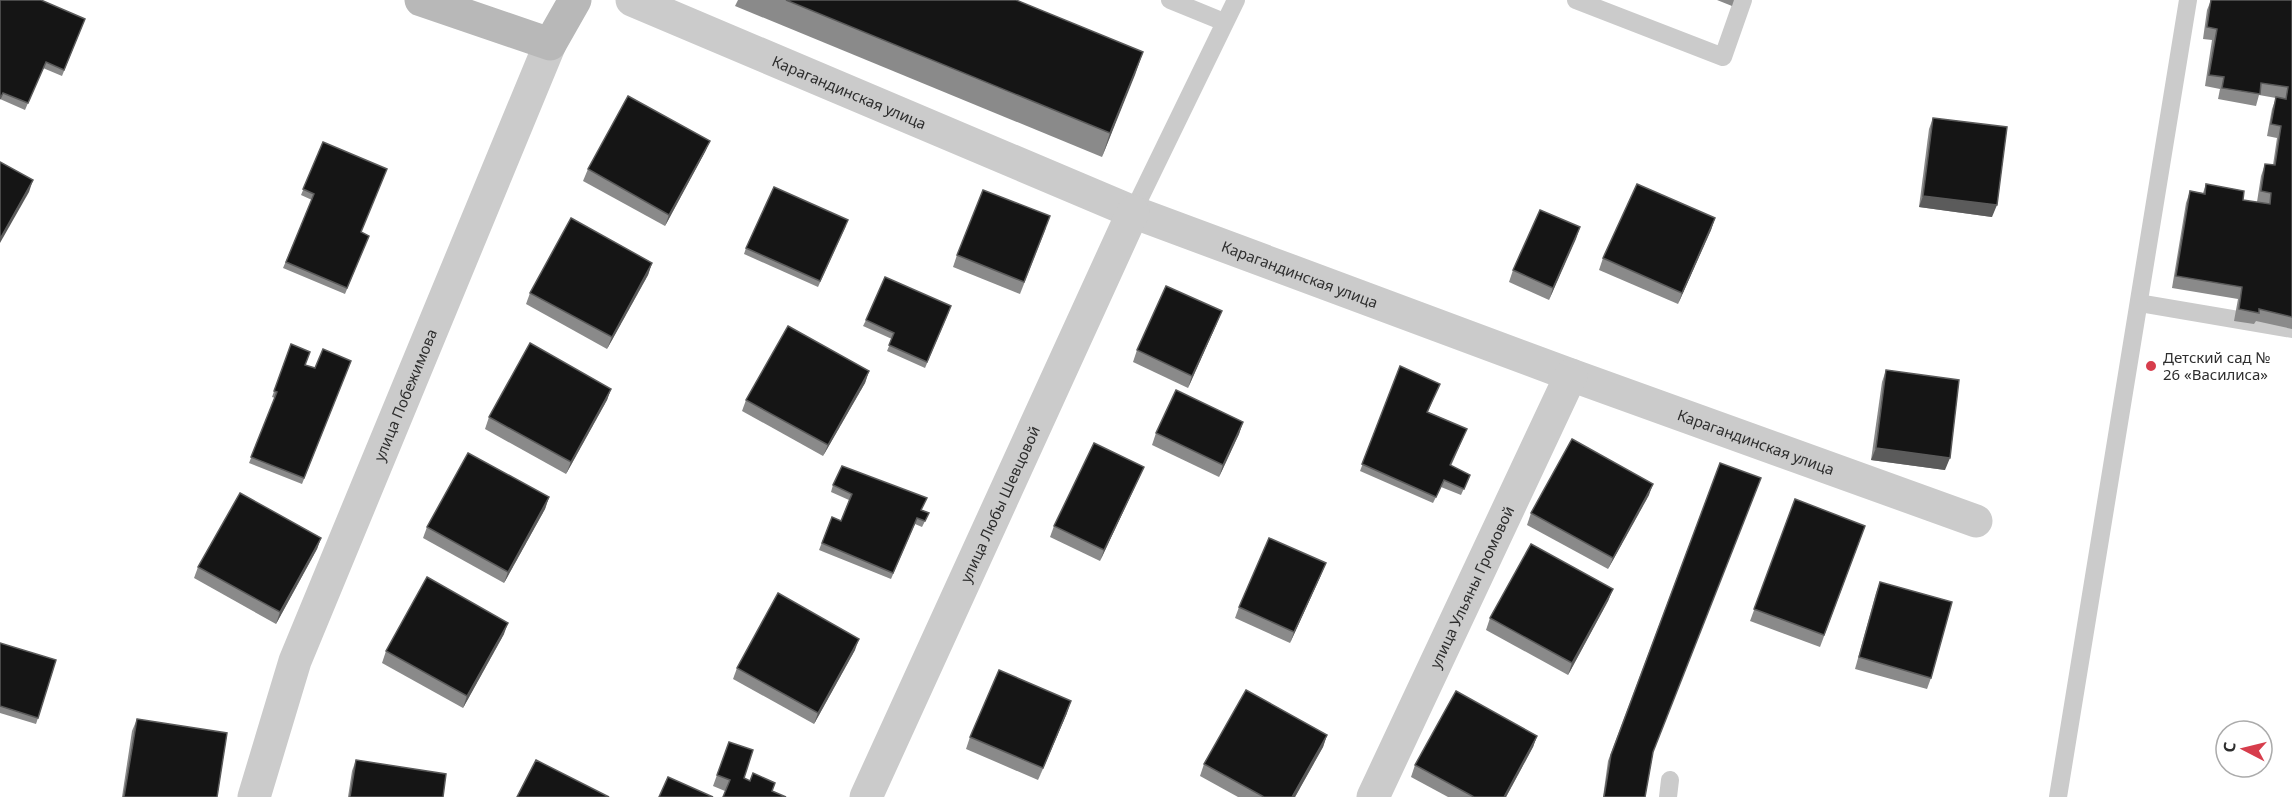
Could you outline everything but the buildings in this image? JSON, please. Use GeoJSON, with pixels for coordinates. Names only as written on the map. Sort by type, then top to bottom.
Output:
{"type":"FeatureCollection","features":[{"type":"Feature","properties":{"kind":"street"},"geometry":{"type":"LineString","coordinates":[[421,0],[550,44]]}},
{"type":"Feature","properties":{"kind":"street","name":"улица Побежимова"},"geometry":{"type":"LineString","coordinates":[[254,797],[295,661],[550,44],[575,0]]}},
{"type":"Feature","properties":{"kind":"street","name":"Карагандинская улица"},"geometry":{"type":"LineString","coordinates":[[632,0],[1133,212],[1571,375],[1976,521]]}},
{"type":"Feature","properties":{"kind":"street","name":"улица Любы Шевцовой"},"geometry":{"type":"LineString","coordinates":[[866,797],[1133,212]]}},
{"type":"Feature","properties":{"kind":"street","name":"улица Ульяны Громовой"},"geometry":{"type":"LineString","coordinates":[[1372,797],[1571,375]]}},
{"type":"Feature","properties":{"kind":"lane"},"geometry":{"type":"LineString","coordinates":[[1170,0],[1224,22]]}},
{"type":"Feature","properties":{"kind":"lane"},"geometry":{"type":"LineString","coordinates":[[1133,212],[1236,0]]}},
{"type":"Feature","properties":{"kind":"lane"},"geometry":{"type":"LineString","coordinates":[[1576,0],[1723,57],[1743,0]]}},
{"type":"Feature","properties":{"kind":"lane"},"geometry":{"type":"LineString","coordinates":[[2058,797],[2188,0]]}},
{"type":"Feature","properties":{"kind":"lane"},"geometry":{"type":"LineString","coordinates":[[2139,303],[2292,329]]}},
{"type":"Feature","properties":{"kind":"place","name":"Детский сад № 26 «Василиса»"},"geometry":{"type":"Point","coordinates":[2151,366]}}]}
